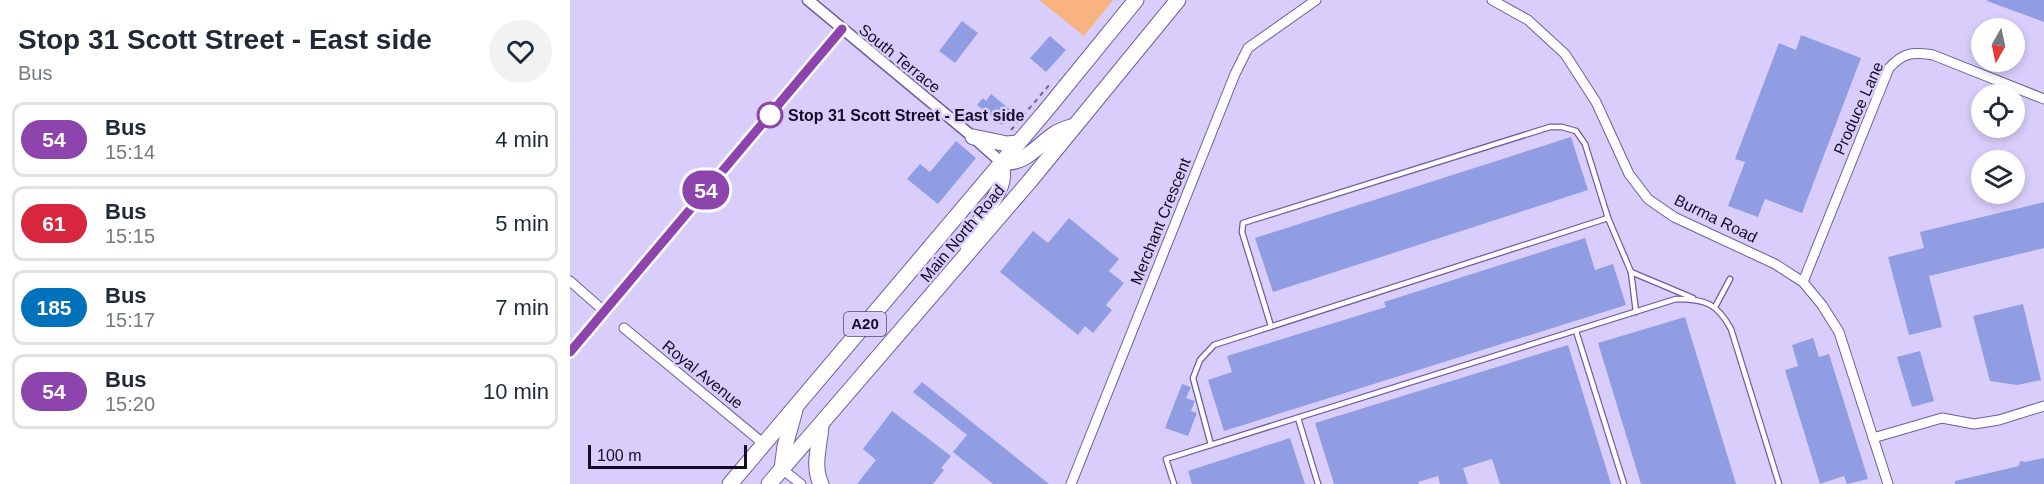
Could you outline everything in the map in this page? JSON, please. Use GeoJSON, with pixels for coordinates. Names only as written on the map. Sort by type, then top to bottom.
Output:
{"type":"FeatureCollection","features":[{"type":"Feature","properties":{"kind":"highway","name":"Main North Road"},"geometry":{"type":"LineString","coordinates":[[730,484],[1001,162],[1011,140],[1136,0]]}},
{"type":"Feature","properties":{"kind":"highway","name":"Main North Road"},"geometry":{"type":"LineString","coordinates":[[769,484],[960,263],[1178,0]]}},
{"type":"Feature","properties":{"kind":"highway"},"geometry":{"type":"LineString","coordinates":[[960,263],[980,220],[996,197],[1004,172],[1001,162],[1012,163],[1021,160],[1056,133],[1076,125]]}},
{"type":"Feature","properties":{"kind":"highway"},"geometry":{"type":"LineString","coordinates":[[973,137],[1007,144],[1011,140]]}},
{"type":"Feature","properties":{"kind":"highway"},"geometry":{"type":"LineString","coordinates":[[782,469],[785,446],[796,406]]}},
{"type":"Feature","properties":{"kind":"highway"},"geometry":{"type":"LineString","coordinates":[[821,424],[820,445],[816,460],[821,484]]}},
{"type":"Feature","properties":{"kind":"street","name":"South Terrace"},"geometry":{"type":"LineString","coordinates":[[808,0],[1001,162]]}},
{"type":"Feature","properties":{"kind":"street","name":"Merchant Crescent"},"geometry":{"type":"LineString","coordinates":[[1071,484],[1235,74],[1248,48],[1316,0]]}},
{"type":"Feature","properties":{"kind":"street","name":"Burma Road"},"geometry":{"type":"LineString","coordinates":[[1492,0],[1528,20],[1565,54],[1596,102],[1629,174],[1648,199],[1674,217],[1775,264],[1803,282],[1822,305],[1839,332],[1888,484]]}},
{"type":"Feature","properties":{"kind":"street"},"geometry":{"type":"LineString","coordinates":[[570,352],[842,29]]}},
{"type":"Feature","properties":{"kind":"street","name":"Produce Lane"},"geometry":{"type":"LineString","coordinates":[[1803,282],[1889,68],[1899,58],[1914,52],[1933,54],[2044,99]]}},
{"type":"Feature","properties":{"kind":"street"},"geometry":{"type":"LineString","coordinates":[[570,281],[604,311]]}},
{"type":"Feature","properties":{"kind":"street","name":"Royal Avenue"},"geometry":{"type":"LineString","coordinates":[[624,328],[764,444]]}},
{"type":"Feature","properties":{"kind":"street"},"geometry":{"type":"LineString","coordinates":[[1873,438],[1942,418],[1974,424],[2000,420],[2044,405]]}},
{"type":"Feature","properties":{"kind":"street"},"geometry":{"type":"LineString","coordinates":[[782,469],[801,484]]}},
{"type":"Feature","properties":{"kind":"lane"},"geometry":{"type":"LineString","coordinates":[[1271,326],[1242,232],[1243,223],[1538,131],[1562,127],[1576,131],[1585,144],[1608,219],[1630,272],[1636,312]]}},
{"type":"Feature","properties":{"kind":"lane"},"geometry":{"type":"LineString","coordinates":[[1211,445],[1193,378],[1200,360],[1214,345],[1608,219]]}},
{"type":"Feature","properties":{"kind":"lane"},"geometry":{"type":"LineString","coordinates":[[1630,272],[1715,307],[1722,313],[1731,328],[1779,484]]}},
{"type":"Feature","properties":{"kind":"lane"},"geometry":{"type":"LineString","coordinates":[[1715,307],[1730,279]]}},
{"type":"Feature","properties":{"kind":"lane"},"geometry":{"type":"LineString","coordinates":[[1174,484],[1166,459],[1676,299],[1697,299]]}},
{"type":"Feature","properties":{"kind":"lane"},"geometry":{"type":"LineString","coordinates":[[1576,331],[1624,484]]}},
{"type":"Feature","properties":{"kind":"lane"},"geometry":{"type":"LineString","coordinates":[[1298,418],[1318,484]]}},
{"type":"Feature","properties":{"kind":"path"},"geometry":{"type":"LineString","coordinates":[[1011,140],[1051,83]]}},
{"type":"Feature","properties":{"kind":"shaded area"},"geometry":{"type":"Polygon","coordinates":[[[1039,0],[1113,0],[1084,36],[1039,0]]]}},
{"type":"Feature","properties":{"kind":"building"},"geometry":{"type":"Polygon","coordinates":[[[2044,0],[2044,22],[1987,1],[2044,0]]]}},
{"type":"Feature","properties":{"kind":"building"},"geometry":{"type":"Polygon","coordinates":[[[962,21],[978,33],[955,63],[939,51],[962,21]]]}},
{"type":"Feature","properties":{"kind":"building"},"geometry":{"type":"Polygon","coordinates":[[[1801,35],[1861,58],[1802,213],[1765,199],[1758,217],[1728,206],[1745,162],[1735,159],[1779,43],[1796,50],[1801,35]]]}},
{"type":"Feature","properties":{"kind":"building"},"geometry":{"type":"Polygon","coordinates":[[[1050,36],[1066,50],[1046,72],[1030,58],[1050,36]]]}},
{"type":"Feature","properties":{"kind":"building"},"geometry":{"type":"Polygon","coordinates":[[[991,94],[1013,112],[1002,125],[977,105],[983,98],[986,101],[991,94]]]}},
{"type":"Feature","properties":{"kind":"building"},"geometry":{"type":"Polygon","coordinates":[[[1571,137],[1588,190],[1273,292],[1255,238],[1571,137]]]}},
{"type":"Feature","properties":{"kind":"building"},"geometry":{"type":"Polygon","coordinates":[[[956,141],[976,158],[938,204],[907,179],[920,164],[930,172],[956,141]]]}},
{"type":"Feature","properties":{"kind":"building"},"geometry":{"type":"Polygon","coordinates":[[[2044,202],[2044,248],[1929,276],[1942,327],[1909,335],[1888,257],[1924,248],[1920,232],[2044,202]]]}},
{"type":"Feature","properties":{"kind":"building"},"geometry":{"type":"Polygon","coordinates":[[[1069,218],[1119,259],[1109,271],[1124,283],[1106,305],[1112,310],[1093,333],[1085,326],[1078,335],[1000,272],[1033,231],[1048,243],[1069,218]]]}},
{"type":"Feature","properties":{"kind":"building"},"geometry":{"type":"Polygon","coordinates":[[[1585,238],[1595,270],[1613,264],[1626,305],[1224,431],[1208,380],[1232,372],[1227,356],[1386,307],[1384,302],[1585,238]]]}},
{"type":"Feature","properties":{"kind":"building"},"geometry":{"type":"Polygon","coordinates":[[[2023,304],[2041,380],[2017,385],[1990,381],[1973,316],[2023,304]]]}},
{"type":"Feature","properties":{"kind":"building"},"geometry":{"type":"Polygon","coordinates":[[[1685,317],[1736,484],[1641,484],[1598,343],[1685,317]]]}},
{"type":"Feature","properties":{"kind":"building"},"geometry":{"type":"Polygon","coordinates":[[[1813,338],[1819,357],[1829,354],[1868,479],[1847,484],[1844,476],[1820,484],[1785,370],[1798,366],[1792,345],[1813,338]]]}},
{"type":"Feature","properties":{"kind":"building"},"geometry":{"type":"Polygon","coordinates":[[[1568,345],[1611,484],[1500,484],[1492,459],[1463,468],[1468,484],[1440,484],[1438,476],[1418,482],[1419,484],[1334,484],[1315,423],[1568,345]]]}},
{"type":"Feature","properties":{"kind":"building"},"geometry":{"type":"Polygon","coordinates":[[[1920,351],[1934,401],[1912,407],[1897,357],[1920,351]]]}},
{"type":"Feature","properties":{"kind":"building"},"geometry":{"type":"Polygon","coordinates":[[[922,382],[1049,484],[993,484],[953,452],[967,435],[913,392],[922,382]]]}},
{"type":"Feature","properties":{"kind":"building"},"geometry":{"type":"Polygon","coordinates":[[[1182,384],[1191,387],[1186,398],[1195,401],[1191,411],[1197,413],[1188,436],[1165,428],[1182,384]]]}},
{"type":"Feature","properties":{"kind":"building"},"geometry":{"type":"Polygon","coordinates":[[[892,411],[951,456],[941,468],[944,470],[933,484],[857,484],[876,460],[863,449],[892,411]]]}},
{"type":"Feature","properties":{"kind":"building"},"geometry":{"type":"Polygon","coordinates":[[[1290,438],[1305,484],[1192,484],[1188,471],[1290,438]]]}},
{"type":"Feature","properties":{"kind":"building"},"geometry":{"type":"Polygon","coordinates":[[[2044,458],[2044,484],[1955,484],[1955,481],[2019,466],[2020,461],[2044,458]]]}},
{"type":"Feature","properties":{"kind":"bus line","name":"54"},"geometry":{"type":"LineString","coordinates":[[570,352],[842,29]]}},
{"type":"Feature","properties":{"kind":"place","name":"Stop 31 Scott Street - East side"},"geometry":{"type":"Point","coordinates":[770,115]}}]}
